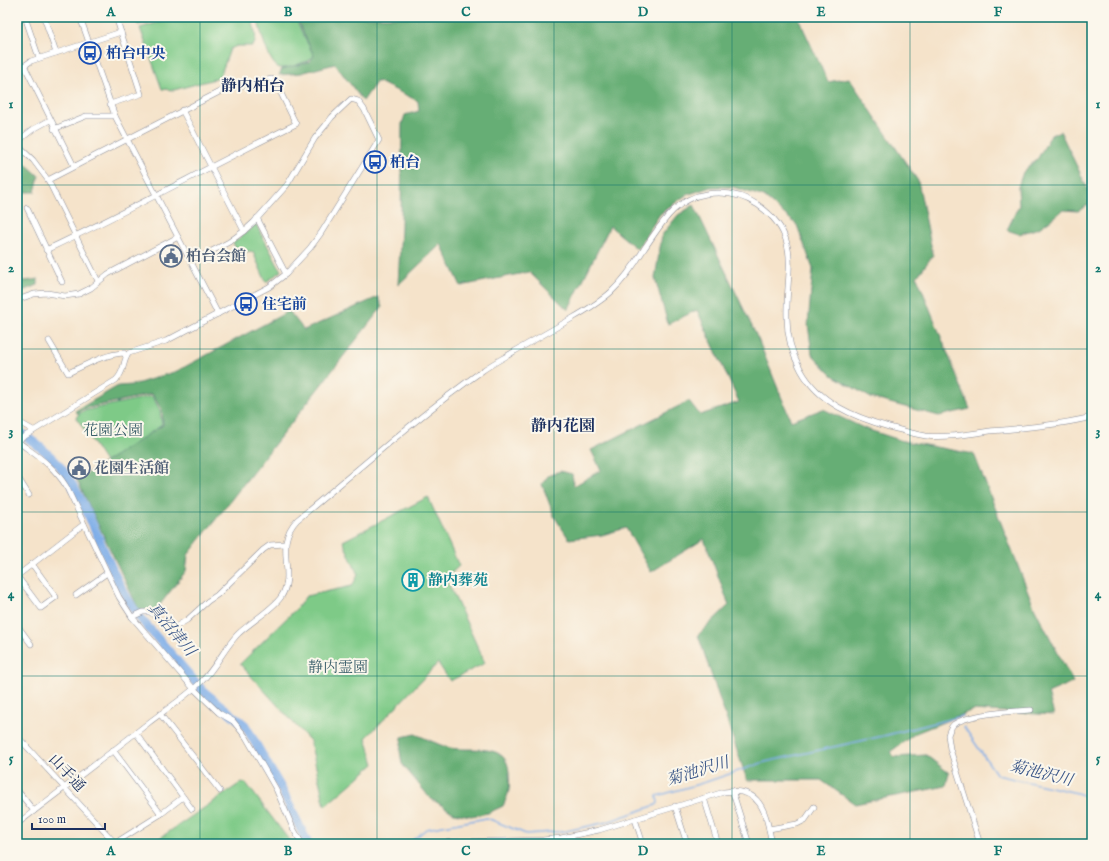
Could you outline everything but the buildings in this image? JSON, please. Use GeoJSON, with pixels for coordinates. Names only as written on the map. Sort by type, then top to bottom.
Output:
{"type":"FeatureCollection","features":[{"type":"Feature","properties":{"kind":"street"},"geometry":{"type":"LineString","coordinates":[[25,17],[39,58]]}},
{"type":"Feature","properties":{"kind":"street"},"geometry":{"type":"LineString","coordinates":[[44,17],[56,53]]}},
{"type":"Feature","properties":{"kind":"street"},"geometry":{"type":"LineString","coordinates":[[80,17],[115,116],[218,314]]}},
{"type":"Feature","properties":{"kind":"street"},"geometry":{"type":"LineString","coordinates":[[110,104],[141,94],[116,17]]}},
{"type":"Feature","properties":{"kind":"street"},"geometry":{"type":"LineString","coordinates":[[17,71],[31,61],[120,32]]}},
{"type":"Feature","properties":{"kind":"street"},"geometry":{"type":"LineString","coordinates":[[24,65],[54,129],[74,166]]}},
{"type":"Feature","properties":{"kind":"street"},"geometry":{"type":"LineString","coordinates":[[46,250],[156,196],[211,166],[296,124],[275,81],[272,79],[225,89],[126,138],[48,180]]}},
{"type":"Feature","properties":{"kind":"street"},"geometry":{"type":"LineString","coordinates":[[191,262],[244,232],[287,185],[315,138],[332,117],[352,99],[358,102],[364,109],[378,140],[321,233],[310,248],[286,274],[269,287],[166,341],[129,353],[126,357],[123,372],[116,380],[18,440],[50,465],[59,475],[66,486],[119,597],[133,617],[194,687],[219,713],[233,721],[246,737],[276,789],[293,828],[302,844]]}},
{"type":"Feature","properties":{"kind":"street"},"geometry":{"type":"LineString","coordinates":[[182,110],[244,232]]}},
{"type":"Feature","properties":{"kind":"street"},"geometry":{"type":"LineString","coordinates":[[54,129],[86,116],[115,116]]}},
{"type":"Feature","properties":{"kind":"street"},"geometry":{"type":"LineString","coordinates":[[50,120],[32,130],[17,143],[33,160],[48,180],[98,281]]}},
{"type":"Feature","properties":{"kind":"street"},"geometry":{"type":"LineString","coordinates":[[17,824],[202,681],[234,638],[244,628],[276,603],[284,591],[286,578],[285,544],[290,528],[297,520],[450,394],[485,369],[603,299],[623,280],[668,214],[687,200],[707,194],[726,194],[744,197],[768,213],[776,222],[786,240],[789,251],[790,264],[787,320],[793,352],[802,372],[809,381],[827,400],[839,408],[865,420],[918,434],[937,436],[1065,423],[1092,417]]}},
{"type":"Feature","properties":{"kind":"street"},"geometry":{"type":"LineString","coordinates":[[27,208],[62,282]]}},
{"type":"Feature","properties":{"kind":"street"},"geometry":{"type":"LineString","coordinates":[[257,218],[286,274]]}},
{"type":"Feature","properties":{"kind":"street"},"geometry":{"type":"LineString","coordinates":[[17,300],[41,293],[65,296],[79,294],[91,288],[108,274],[178,237]]}},
{"type":"Feature","properties":{"kind":"street"},"geometry":{"type":"LineString","coordinates":[[49,341],[68,373],[115,353],[124,353],[126,357]]}},
{"type":"Feature","properties":{"kind":"street"},"geometry":{"type":"LineString","coordinates":[[17,421],[31,432]]}},
{"type":"Feature","properties":{"kind":"street"},"geometry":{"type":"LineString","coordinates":[[17,476],[29,495]]}},
{"type":"Feature","properties":{"kind":"street"},"geometry":{"type":"LineString","coordinates":[[32,564],[56,597],[41,608],[17,576],[32,564],[84,524]]}},
{"type":"Feature","properties":{"kind":"street"},"geometry":{"type":"LineString","coordinates":[[133,617],[143,612],[150,612],[169,626],[177,626],[217,595],[263,550],[270,545],[285,544]]}},
{"type":"Feature","properties":{"kind":"street"},"geometry":{"type":"LineString","coordinates":[[76,595],[107,572]]}},
{"type":"Feature","properties":{"kind":"street"},"geometry":{"type":"LineString","coordinates":[[17,625],[31,644]]}},
{"type":"Feature","properties":{"kind":"street"},"geometry":{"type":"LineString","coordinates":[[980,844],[950,749],[948,735],[950,729],[953,725],[961,721],[979,716],[1009,711],[1031,710]]}},
{"type":"Feature","properties":{"kind":"street"},"geometry":{"type":"LineString","coordinates":[[160,714],[220,791]]}},
{"type":"Feature","properties":{"kind":"street"},"geometry":{"type":"LineString","coordinates":[[136,733],[192,809]]}},
{"type":"Feature","properties":{"kind":"street","name":"山手通"},"geometry":{"type":"LineString","coordinates":[[17,736],[115,844]]}},
{"type":"Feature","properties":{"kind":"street"},"geometry":{"type":"LineString","coordinates":[[113,750],[161,814]]}},
{"type":"Feature","properties":{"kind":"street"},"geometry":{"type":"LineString","coordinates":[[17,790],[34,811]]}},
{"type":"Feature","properties":{"kind":"street"},"geometry":{"type":"LineString","coordinates":[[732,790],[750,844]]}},
{"type":"Feature","properties":{"kind":"street"},"geometry":{"type":"LineString","coordinates":[[428,844],[441,842],[493,843],[561,838],[599,830],[732,790],[747,793],[757,799],[764,809],[772,844]]}},
{"type":"Feature","properties":{"kind":"street"},"geometry":{"type":"LineString","coordinates":[[115,844],[183,798]]}},
{"type":"Feature","properties":{"kind":"street"},"geometry":{"type":"LineString","coordinates":[[704,798],[718,844]]}},
{"type":"Feature","properties":{"kind":"street"},"geometry":{"type":"LineString","coordinates":[[675,806],[687,844]]}},
{"type":"Feature","properties":{"kind":"street"},"geometry":{"type":"LineString","coordinates":[[769,829],[797,824],[805,820],[814,807]]}},
{"type":"Feature","properties":{"kind":"street"},"geometry":{"type":"LineString","coordinates":[[635,819],[643,844]]}},
{"type":"Feature","properties":{"kind":"green space"},"geometry":{"type":"Polygon","coordinates":[[[135,17],[163,17],[138,25],[135,17]]]}},
{"type":"Feature","properties":{"kind":"green space"},"geometry":{"type":"Polygon","coordinates":[[[175,17],[251,17],[255,32],[255,43],[253,46],[237,46],[230,49],[221,74],[215,79],[174,90],[162,89],[140,28],[170,20],[175,17]]]}},
{"type":"Feature","properties":{"kind":"green space"},"geometry":{"type":"Polygon","coordinates":[[[257,17],[297,17],[298,24],[314,56],[308,61],[290,67],[280,68],[272,60],[268,53],[257,17]]]}},
{"type":"Feature","properties":{"kind":"green space"},"geometry":{"type":"Polygon","coordinates":[[[298,17],[798,17],[828,82],[849,78],[918,181],[933,255],[917,277],[970,409],[939,416],[871,398],[832,375],[812,354],[808,324],[813,269],[797,225],[764,197],[733,187],[711,187],[686,195],[660,214],[637,249],[610,226],[568,310],[529,272],[461,286],[441,244],[398,285],[401,227],[402,124],[405,115],[419,111],[418,101],[377,81],[363,101],[335,64],[301,73],[279,75],[282,69],[309,62],[314,56],[299,23],[298,17]]]}},
{"type":"Feature","properties":{"kind":"green space"},"geometry":{"type":"Polygon","coordinates":[[[1060,131],[1092,198],[1092,203],[1078,211],[1063,210],[1039,228],[1019,234],[1007,230],[1019,205],[1018,187],[1023,172],[1038,158],[1051,135],[1060,131]]]}},
{"type":"Feature","properties":{"kind":"green space"},"geometry":{"type":"Polygon","coordinates":[[[17,156],[39,176],[35,192],[20,192],[17,194],[17,156]]]}},
{"type":"Feature","properties":{"kind":"green space"},"geometry":{"type":"Polygon","coordinates":[[[694,205],[758,339],[791,421],[823,409],[866,429],[903,441],[974,454],[1034,607],[1073,682],[1048,693],[1054,715],[973,710],[916,733],[890,752],[895,757],[926,755],[949,773],[946,786],[855,804],[821,780],[747,780],[698,635],[729,605],[704,539],[651,572],[626,528],[602,535],[569,539],[554,516],[542,484],[548,476],[560,471],[572,474],[574,486],[601,470],[591,450],[689,401],[700,415],[739,402],[697,310],[668,324],[655,278],[662,235],[678,215],[694,205]]]}},
{"type":"Feature","properties":{"kind":"green space"},"geometry":{"type":"Polygon","coordinates":[[[256,224],[281,271],[266,282],[253,252],[248,251],[240,255],[233,243],[256,224]]]}},
{"type":"Feature","properties":{"kind":"green space"},"geometry":{"type":"Polygon","coordinates":[[[38,279],[38,285],[17,293],[17,280],[26,281],[38,279]]]}},
{"type":"Feature","properties":{"kind":"green space"},"geometry":{"type":"Polygon","coordinates":[[[378,297],[382,307],[188,555],[186,571],[155,611],[139,610],[77,480],[163,425],[162,410],[152,394],[83,409],[78,414],[75,411],[118,386],[133,385],[177,371],[289,311],[304,330],[378,297]]]}},
{"type":"Feature","properties":{"kind":"green space","name":"花園公園"},"geometry":{"type":"Polygon","coordinates":[[[152,396],[160,410],[162,425],[105,462],[76,417],[83,411],[152,396]]]}},
{"type":"Feature","properties":{"kind":"green space","name":"静内霊園"},"geometry":{"type":"Polygon","coordinates":[[[428,497],[459,566],[446,578],[485,663],[450,681],[438,663],[366,738],[374,764],[325,806],[310,741],[240,664],[298,607],[306,596],[352,586],[358,575],[343,541],[428,497]]]}},
{"type":"Feature","properties":{"kind":"green space"},"geometry":{"type":"Polygon","coordinates":[[[415,734],[450,748],[487,750],[502,756],[507,763],[509,773],[509,790],[503,806],[488,813],[471,816],[454,813],[430,798],[402,764],[400,751],[402,737],[415,734]]]}},
{"type":"Feature","properties":{"kind":"green space"},"geometry":{"type":"Polygon","coordinates":[[[242,782],[246,783],[292,844],[151,844],[242,782]]]}},
{"type":"Feature","properties":{"kind":"waterway","name":"真沼津川"},"geometry":{"type":"LineString","coordinates":[[17,430],[52,457],[73,485],[118,581],[140,618],[203,691],[245,725],[281,788],[308,844]]}},
{"type":"Feature","properties":{"kind":"waterway","name":"菊池沢川"},"geometry":{"type":"LineString","coordinates":[[408,844],[426,829],[487,818],[526,834],[566,831],[607,822],[656,805],[658,803],[657,796],[706,782],[765,762],[883,736],[962,716]]}},
{"type":"Feature","properties":{"kind":"waterway","name":"菊池沢川"},"geometry":{"type":"LineString","coordinates":[[964,727],[997,775],[1077,793],[1090,798]]}},
{"type":"Feature","properties":{"kind":"place","name":"柏台中央"},"geometry":{"type":"Point","coordinates":[90,53]}},
{"type":"Feature","properties":{"kind":"place","name":"柏台"},"geometry":{"type":"Point","coordinates":[375,162]}},
{"type":"Feature","properties":{"kind":"place","name":"柏台会館"},"geometry":{"type":"Point","coordinates":[171,256]}},
{"type":"Feature","properties":{"kind":"place","name":"住宅前"},"geometry":{"type":"Point","coordinates":[246,304]}},
{"type":"Feature","properties":{"kind":"place","name":"花園生活館"},"geometry":{"type":"Point","coordinates":[79,468]}},
{"type":"Feature","properties":{"kind":"place","name":"静内葬苑"},"geometry":{"type":"Point","coordinates":[413,580]}},
{"type":"Feature","properties":{"kind":"district","name":"静内柏台"},"geometry":{"type":"Point","coordinates":[253,87]}},
{"type":"Feature","properties":{"kind":"district","name":"静内花園"},"geometry":{"type":"Point","coordinates":[563,427]}}]}
